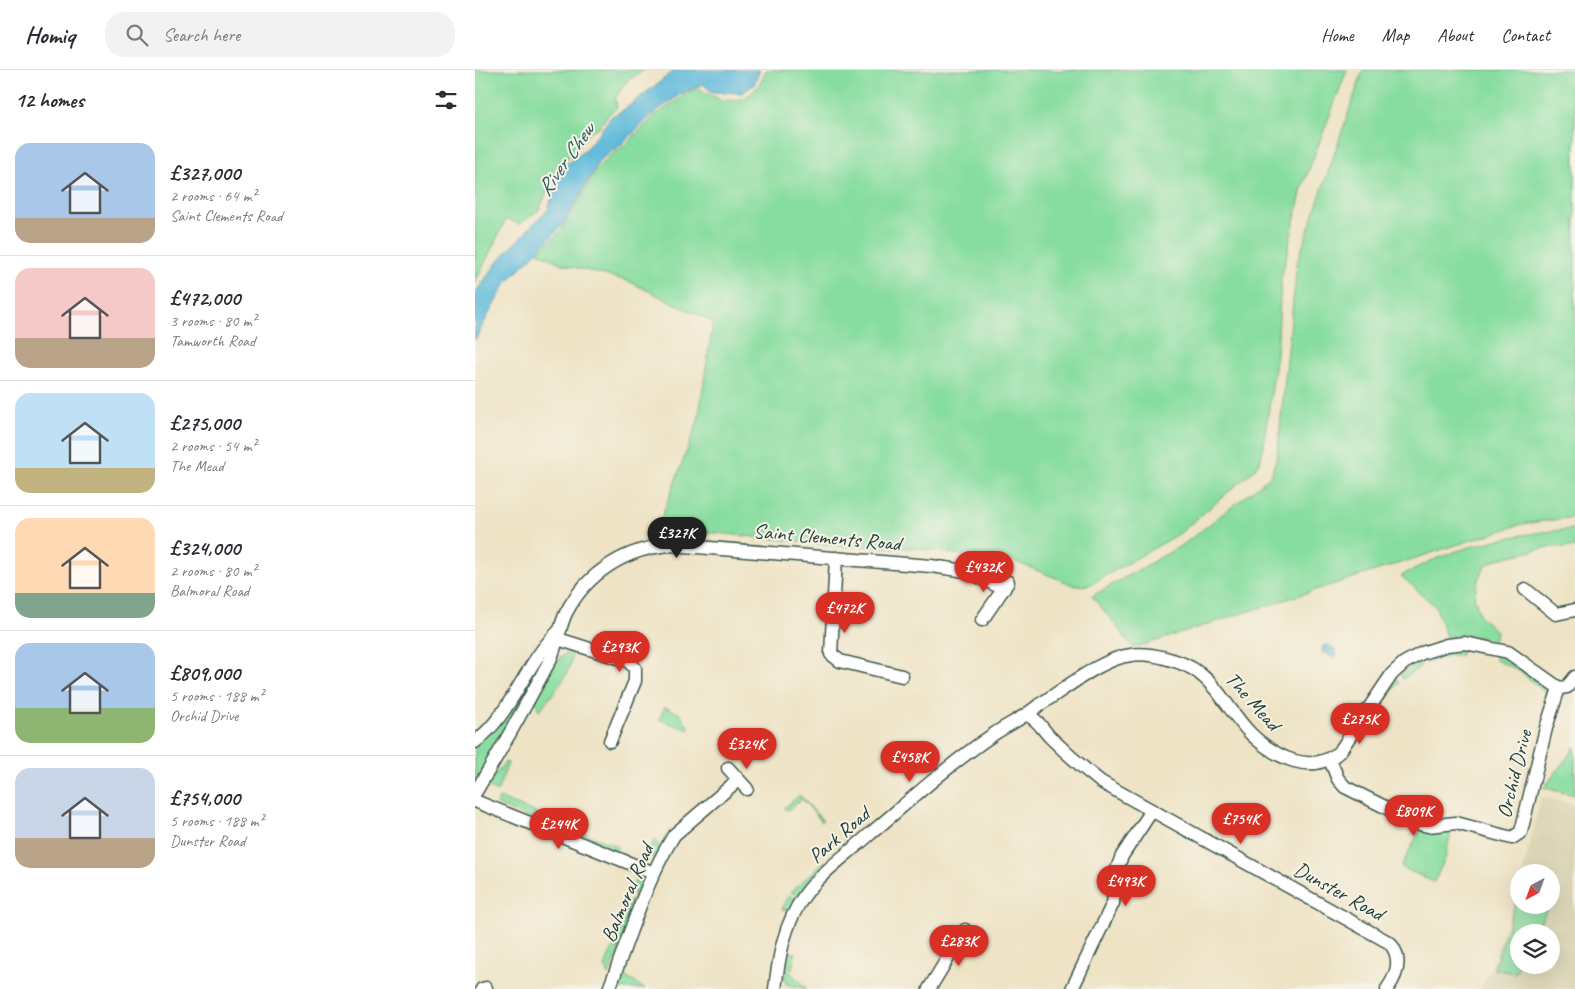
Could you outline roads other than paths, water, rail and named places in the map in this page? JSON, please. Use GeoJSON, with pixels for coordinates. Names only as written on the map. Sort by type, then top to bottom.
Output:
{"type":"FeatureCollection","features":[{"type":"Feature","properties":{"kind":"street","name":"Saint Clements Road"},"geometry":{"type":"LineString","coordinates":[[475,793],[551,658],[566,614],[577,596],[613,561],[652,546],[673,545],[966,571],[1006,586],[983,620]]}},
{"type":"Feature","properties":{"kind":"street"},"geometry":{"type":"LineString","coordinates":[[836,558],[831,654],[840,662],[901,676]]}},
{"type":"Feature","properties":{"kind":"street"},"geometry":{"type":"LineString","coordinates":[[1525,589],[1555,614],[1575,610]]}},
{"type":"Feature","properties":{"kind":"street","name":"Saint Clements Road"},"geometry":{"type":"LineString","coordinates":[[475,742],[500,717],[547,642],[559,635]]}},
{"type":"Feature","properties":{"kind":"street"},"geometry":{"type":"LineString","coordinates":[[559,635],[628,661],[635,668],[635,681],[611,741]]}},
{"type":"Feature","properties":{"kind":"street"},"geometry":{"type":"LineString","coordinates":[[1330,760],[1340,751],[1392,674],[1404,663],[1422,653],[1465,643],[1485,646],[1508,652],[1559,688],[1567,686],[1575,677]]}},
{"type":"Feature","properties":{"kind":"street","name":"Park Road"},"geometry":{"type":"LineString","coordinates":[[775,989],[780,948],[791,918],[804,896],[818,880],[935,780],[994,734],[1115,658],[1133,654]]}},
{"type":"Feature","properties":{"kind":"street","name":"The Mead"},"geometry":{"type":"LineString","coordinates":[[1133,654],[1161,656],[1182,663],[1199,672],[1214,687],[1251,734],[1271,750],[1303,764],[1330,760]]}},
{"type":"Feature","properties":{"kind":"street","name":"Orchid Drive"},"geometry":{"type":"LineString","coordinates":[[1330,760],[1337,779],[1345,787],[1419,824],[1428,826],[1456,823],[1512,838],[1521,832],[1546,728],[1559,688]]}},
{"type":"Feature","properties":{"kind":"street","name":"Dunster Road"},"geometry":{"type":"LineString","coordinates":[[1027,715],[1035,719],[1045,732],[1101,782],[1151,812],[1390,942],[1395,949],[1398,961],[1397,973],[1387,989]]}},
{"type":"Feature","properties":{"kind":"street","name":"Balmoral Road"},"geometry":{"type":"LineString","coordinates":[[609,989],[654,873],[675,835],[742,785],[728,768]]}},
{"type":"Feature","properties":{"kind":"street"},"geometry":{"type":"LineString","coordinates":[[475,801],[654,873]]}},
{"type":"Feature","properties":{"kind":"street"},"geometry":{"type":"LineString","coordinates":[[1071,989],[1113,903],[1118,866],[1122,856],[1151,812]]}},
{"type":"Feature","properties":{"kind":"street"},"geometry":{"type":"LineString","coordinates":[[929,989],[965,930]]}},
{"type":"Feature","properties":{"kind":"water","name":"River Chew"},"geometry":{"type":"Polygon","coordinates":[[[675,70],[760,70],[754,85],[742,93],[712,92],[703,84],[681,94],[654,113],[622,144],[600,160],[562,226],[505,284],[475,340],[475,293],[499,260],[549,208],[548,206],[560,183],[558,173],[561,168],[585,150],[612,116],[625,109],[675,70]]]}},
{"type":"Feature","properties":{"kind":"water"},"geometry":{"type":"Polygon","coordinates":[[[1328,645],[1337,651],[1335,658],[1322,652],[1323,646],[1328,645]]]}}]}
